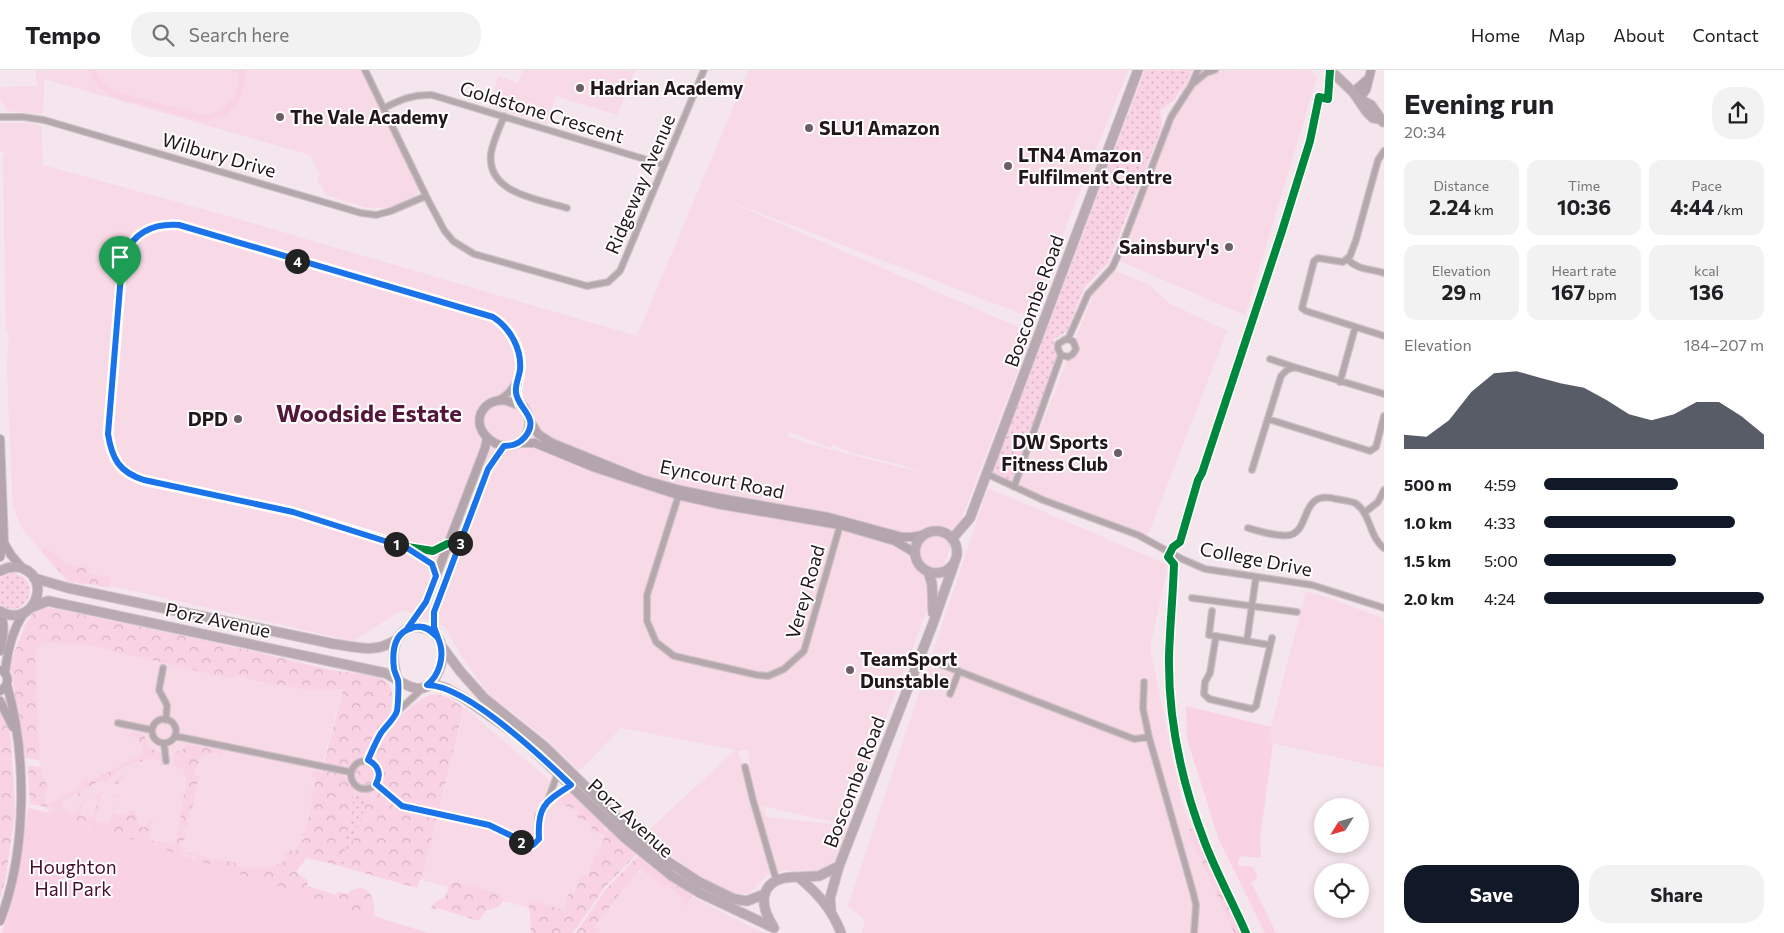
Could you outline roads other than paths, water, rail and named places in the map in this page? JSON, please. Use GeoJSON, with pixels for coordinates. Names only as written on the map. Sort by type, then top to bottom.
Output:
{"type":"FeatureCollection","features":[{"type":"Feature","properties":{"kind":"main road","name":"Boscombe Road"},"geometry":{"type":"LineString","coordinates":[[952,539],[970,518],[1138,70]]}},
{"type":"Feature","properties":{"kind":"main road"},"geometry":{"type":"LineString","coordinates":[[1330,70],[1356,95],[1371,106],[1382,121]]}},
{"type":"Feature","properties":{"kind":"main road"},"geometry":{"type":"LineString","coordinates":[[935,531],[942,532],[952,539],[957,551],[954,564],[942,572],[935,573],[922,567],[915,553],[918,540],[923,536],[935,531]]}},
{"type":"Feature","properties":{"kind":"main road","name":"Boscombe Road"},"geometry":{"type":"LineString","coordinates":[[830,911],[830,898],[839,866],[932,626],[954,564]]}},
{"type":"Feature","properties":{"kind":"main road"},"geometry":{"type":"LineString","coordinates":[[0,571],[10,567],[23,569],[34,578],[38,590],[32,607],[24,613],[11,616],[0,612]]}},
{"type":"Feature","properties":{"kind":"main road","name":"Boscombe Road"},"geometry":{"type":"LineString","coordinates":[[928,571],[932,584],[932,626]]}},
{"type":"Feature","properties":{"kind":"main road","name":"Porz Avenue"},"geometry":{"type":"LineString","coordinates":[[34,578],[68,588],[334,644],[370,649],[384,647],[396,640]]}},
{"type":"Feature","properties":{"kind":"main road","name":"Porz Avenue"},"geometry":{"type":"LineString","coordinates":[[32,607],[48,601],[385,673],[397,679]]}},
{"type":"Feature","properties":{"kind":"main road"},"geometry":{"type":"LineString","coordinates":[[414,627],[426,628],[438,638],[442,648],[442,661],[439,670],[434,680],[425,686],[416,688],[407,686],[397,679],[394,670],[396,640],[407,629],[414,627]]}},
{"type":"Feature","properties":{"kind":"main road","name":"Porz Avenue"},"geometry":{"type":"LineString","coordinates":[[442,648],[484,698],[544,746],[637,837],[667,861],[699,882],[734,899],[748,901],[765,894]]}},
{"type":"Feature","properties":{"kind":"main road","name":"Porz Avenue"},"geometry":{"type":"LineString","coordinates":[[425,686],[436,685],[446,688],[520,737],[625,838],[672,876],[700,893],[775,931]]}},
{"type":"Feature","properties":{"kind":"main road","name":"Boscombe Road"},"geometry":{"type":"LineString","coordinates":[[776,879],[819,876],[839,866]]}},
{"type":"Feature","properties":{"kind":"main road"},"geometry":{"type":"LineString","coordinates":[[798,877],[814,891],[830,911],[841,933]]}},
{"type":"Feature","properties":{"kind":"main road"},"geometry":{"type":"LineString","coordinates":[[775,931],[766,915],[764,905],[765,894],[769,886],[776,879]]}},
{"type":"Feature","properties":{"kind":"street","name":"Ridgeway Avenue"},"geometry":{"type":"LineString","coordinates":[[365,70],[426,196],[444,230],[453,241],[474,254],[587,286],[608,282],[620,271],[704,70]]}},
{"type":"Feature","properties":{"kind":"street"},"geometry":{"type":"LineString","coordinates":[[1068,339],[1088,294],[1112,268],[1171,117],[1191,86],[1198,70]]}},
{"type":"Feature","properties":{"kind":"street"},"geometry":{"type":"LineString","coordinates":[[1191,86],[1206,73],[1215,70]]}},
{"type":"Feature","properties":{"kind":"street"},"geometry":{"type":"LineString","coordinates":[[1356,95],[1366,90],[1370,74]]}},
{"type":"Feature","properties":{"kind":"street","name":"Goldstone Crescent"},"geometry":{"type":"LineString","coordinates":[[384,108],[417,94],[432,95],[664,164]]}},
{"type":"Feature","properties":{"kind":"street","name":"Wilbury Drive"},"geometry":{"type":"LineString","coordinates":[[0,117],[23,116],[44,120],[361,213],[376,215],[391,211],[426,196]]}},
{"type":"Feature","properties":{"kind":"street"},"geometry":{"type":"LineString","coordinates":[[504,116],[491,153],[492,169],[500,182],[512,191],[567,208]]}},
{"type":"Feature","properties":{"kind":"street"},"geometry":{"type":"LineString","coordinates":[[1384,151],[1378,160],[1356,240],[1347,259],[1343,262],[1318,258],[1314,261],[1302,308],[1355,328],[1384,336]]}},
{"type":"Feature","properties":{"kind":"street"},"geometry":{"type":"LineString","coordinates":[[447,544],[433,551],[407,548],[293,512],[144,480],[129,474],[120,467],[111,453],[108,434],[122,267],[128,247],[137,237],[154,226],[179,225],[493,317],[506,326],[518,350],[520,362],[518,379],[516,391],[520,405],[530,419],[528,432],[518,443],[504,446],[487,438],[481,429],[481,414],[488,404],[499,400],[508,393],[518,379]]}},
{"type":"Feature","properties":{"kind":"street"},"geometry":{"type":"LineString","coordinates":[[1347,259],[1361,269],[1384,273]]}},
{"type":"Feature","properties":{"kind":"street"},"geometry":{"type":"LineString","coordinates":[[1340,382],[1355,328]]}},
{"type":"Feature","properties":{"kind":"street"},"geometry":{"type":"LineString","coordinates":[[1014,487],[1061,355],[1058,344],[1063,339],[1068,339],[1074,343],[1075,351],[1068,357],[1061,355]]}},
{"type":"Feature","properties":{"kind":"street"},"geometry":{"type":"LineString","coordinates":[[1270,359],[1384,394]]}},
{"type":"Feature","properties":{"kind":"street"},"geometry":{"type":"LineString","coordinates":[[1252,470],[1281,376],[1287,370],[1294,367]]}},
{"type":"Feature","properties":{"kind":"street"},"geometry":{"type":"LineString","coordinates":[[499,400],[520,405]]}},
{"type":"Feature","properties":{"kind":"street"},"geometry":{"type":"LineString","coordinates":[[1268,419],[1370,451],[1376,447],[1384,416]]}},
{"type":"Feature","properties":{"kind":"street","name":"Eyncourt Road"},"geometry":{"type":"LineString","coordinates":[[530,419],[538,434],[552,443],[679,492]]}},
{"type":"Feature","properties":{"kind":"street"},"geometry":{"type":"LineString","coordinates":[[407,629],[426,602],[485,448],[487,438]]}},
{"type":"Feature","properties":{"kind":"street"},"geometry":{"type":"LineString","coordinates":[[0,439],[4,543],[0,557]]}},
{"type":"Feature","properties":{"kind":"street","name":"Eyncourt Road"},"geometry":{"type":"LineString","coordinates":[[518,443],[535,443],[602,470],[722,505],[841,522],[902,536],[923,536]]}},
{"type":"Feature","properties":{"kind":"street"},"geometry":{"type":"LineString","coordinates":[[438,638],[434,627],[434,612],[488,469],[504,446]]}},
{"type":"Feature","properties":{"kind":"street","name":"College Drive"},"geometry":{"type":"LineString","coordinates":[[987,474],[1043,500],[1138,535],[1182,559],[1205,568],[1312,585],[1384,608]]}},
{"type":"Feature","properties":{"kind":"street"},"geometry":{"type":"LineString","coordinates":[[1364,513],[1378,502],[1384,490]]}},
{"type":"Feature","properties":{"kind":"street","name":"Verey Road"},"geometry":{"type":"LineString","coordinates":[[679,492],[647,595],[647,621],[656,642],[674,656],[758,675],[768,676],[775,674],[784,669],[804,651],[841,522]]}},
{"type":"Feature","properties":{"kind":"street"},"geometry":{"type":"LineString","coordinates":[[1248,528],[1286,536],[1294,534],[1299,530],[1311,505],[1317,500],[1328,497],[1354,503],[1364,513],[1376,539],[1384,548]]}},
{"type":"Feature","properties":{"kind":"street","name":"Eyncourt Road"},"geometry":{"type":"LineString","coordinates":[[841,522],[894,541],[915,553]]}},
{"type":"Feature","properties":{"kind":"street"},"geometry":{"type":"LineString","coordinates":[[4,543],[23,569]]}},
{"type":"Feature","properties":{"kind":"street"},"geometry":{"type":"LineString","coordinates":[[407,548],[432,564],[436,576]]}},
{"type":"Feature","properties":{"kind":"street"},"geometry":{"type":"LineString","coordinates":[[1247,640],[1256,576]]}},
{"type":"Feature","properties":{"kind":"street"},"geometry":{"type":"LineString","coordinates":[[1192,598],[1297,612]]}},
{"type":"Feature","properties":{"kind":"street"},"geometry":{"type":"LineString","coordinates":[[1212,610],[1209,635],[1270,645]]}},
{"type":"Feature","properties":{"kind":"street"},"geometry":{"type":"LineString","coordinates":[[0,612],[4,631],[0,651]]}},
{"type":"Feature","properties":{"kind":"street"},"geometry":{"type":"LineString","coordinates":[[0,921],[11,890],[17,855],[21,801],[18,740],[14,710],[7,685],[7,676],[2,671],[18,622],[24,613]]}},
{"type":"Feature","properties":{"kind":"street"},"geometry":{"type":"LineString","coordinates":[[1216,636],[1210,673],[1205,682],[1204,694],[1208,699],[1252,709],[1256,706],[1272,638]]}},
{"type":"Feature","properties":{"kind":"street"},"geometry":{"type":"LineString","coordinates":[[940,664],[1134,738],[1149,737]]}},
{"type":"Feature","properties":{"kind":"street"},"geometry":{"type":"LineString","coordinates":[[163,668],[159,690],[168,705],[166,720]]}},
{"type":"Feature","properties":{"kind":"street"},"geometry":{"type":"LineString","coordinates":[[950,694],[959,671]]}},
{"type":"Feature","properties":{"kind":"street"},"geometry":{"type":"LineString","coordinates":[[397,679],[397,712]]}},
{"type":"Feature","properties":{"kind":"street"},"geometry":{"type":"LineString","coordinates":[[1144,682],[1143,709],[1149,737],[1194,892],[1196,905],[1194,933]]}},
{"type":"Feature","properties":{"kind":"street"},"geometry":{"type":"LineString","coordinates":[[0,691],[7,685]]}},
{"type":"Feature","properties":{"kind":"street"},"geometry":{"type":"LineString","coordinates":[[368,760],[380,735],[397,712],[425,686]]}},
{"type":"Feature","properties":{"kind":"street"},"geometry":{"type":"LineString","coordinates":[[0,701],[10,718],[18,740]]}},
{"type":"Feature","properties":{"kind":"street"},"geometry":{"type":"LineString","coordinates":[[166,720],[174,726],[175,736],[171,741],[160,742],[154,738],[152,730],[158,721],[166,720]]}},
{"type":"Feature","properties":{"kind":"street"},"geometry":{"type":"LineString","coordinates":[[118,723],[152,730]]}},
{"type":"Feature","properties":{"kind":"street"},"geometry":{"type":"LineString","coordinates":[[175,736],[350,772]]}},
{"type":"Feature","properties":{"kind":"street"},"geometry":{"type":"LineString","coordinates":[[164,743],[166,760]]}},
{"type":"Feature","properties":{"kind":"street"},"geometry":{"type":"LineString","coordinates":[[368,760],[376,766],[378,780],[376,784],[368,789],[359,788],[352,782],[350,772],[355,764],[368,760]]}},
{"type":"Feature","properties":{"kind":"street"},"geometry":{"type":"LineString","coordinates":[[745,767],[776,879]]}},
{"type":"Feature","properties":{"kind":"street"},"geometry":{"type":"LineString","coordinates":[[376,784],[402,806],[489,825],[525,844],[533,845],[539,839],[538,816],[548,800],[558,772]]}},
{"type":"Feature","properties":{"kind":"street"},"geometry":{"type":"LineString","coordinates":[[548,800],[571,785]]}},
{"type":"Feature","properties":{"kind":"street"},"geometry":{"type":"LineString","coordinates":[[837,923],[847,933]]}},
{"type":"Feature","properties":{"kind":"place","name":"Hadrian Academy"},"geometry":{"type":"Point","coordinates":[580,88]}},
{"type":"Feature","properties":{"kind":"place","name":"The Vale Academy"},"geometry":{"type":"Point","coordinates":[280,117]}},
{"type":"Feature","properties":{"kind":"place","name":"SLU1 Amazon"},"geometry":{"type":"Point","coordinates":[809,128]}},
{"type":"Feature","properties":{"kind":"place","name":"LTN4 Amazon Fulfilment Centre"},"geometry":{"type":"Point","coordinates":[1008,166]}},
{"type":"Feature","properties":{"kind":"place","name":"Sainsbury's"},"geometry":{"type":"Point","coordinates":[1229,247]}},
{"type":"Feature","properties":{"kind":"place","name":"DPD"},"geometry":{"type":"Point","coordinates":[238,419]}},
{"type":"Feature","properties":{"kind":"place","name":"DW Sports Fitness Club"},"geometry":{"type":"Point","coordinates":[1118,453]}},
{"type":"Feature","properties":{"kind":"place","name":"TeamSport Dunstable"},"geometry":{"type":"Point","coordinates":[850,670]}},
{"type":"Feature","properties":{"kind":"district","name":"Woodside Estate"},"geometry":{"type":"Point","coordinates":[369,414]}},
{"type":"Feature","properties":{"kind":"park label","name":"Houghton Hall Park"},"geometry":{"type":"Point","coordinates":[73,878]}}]}
